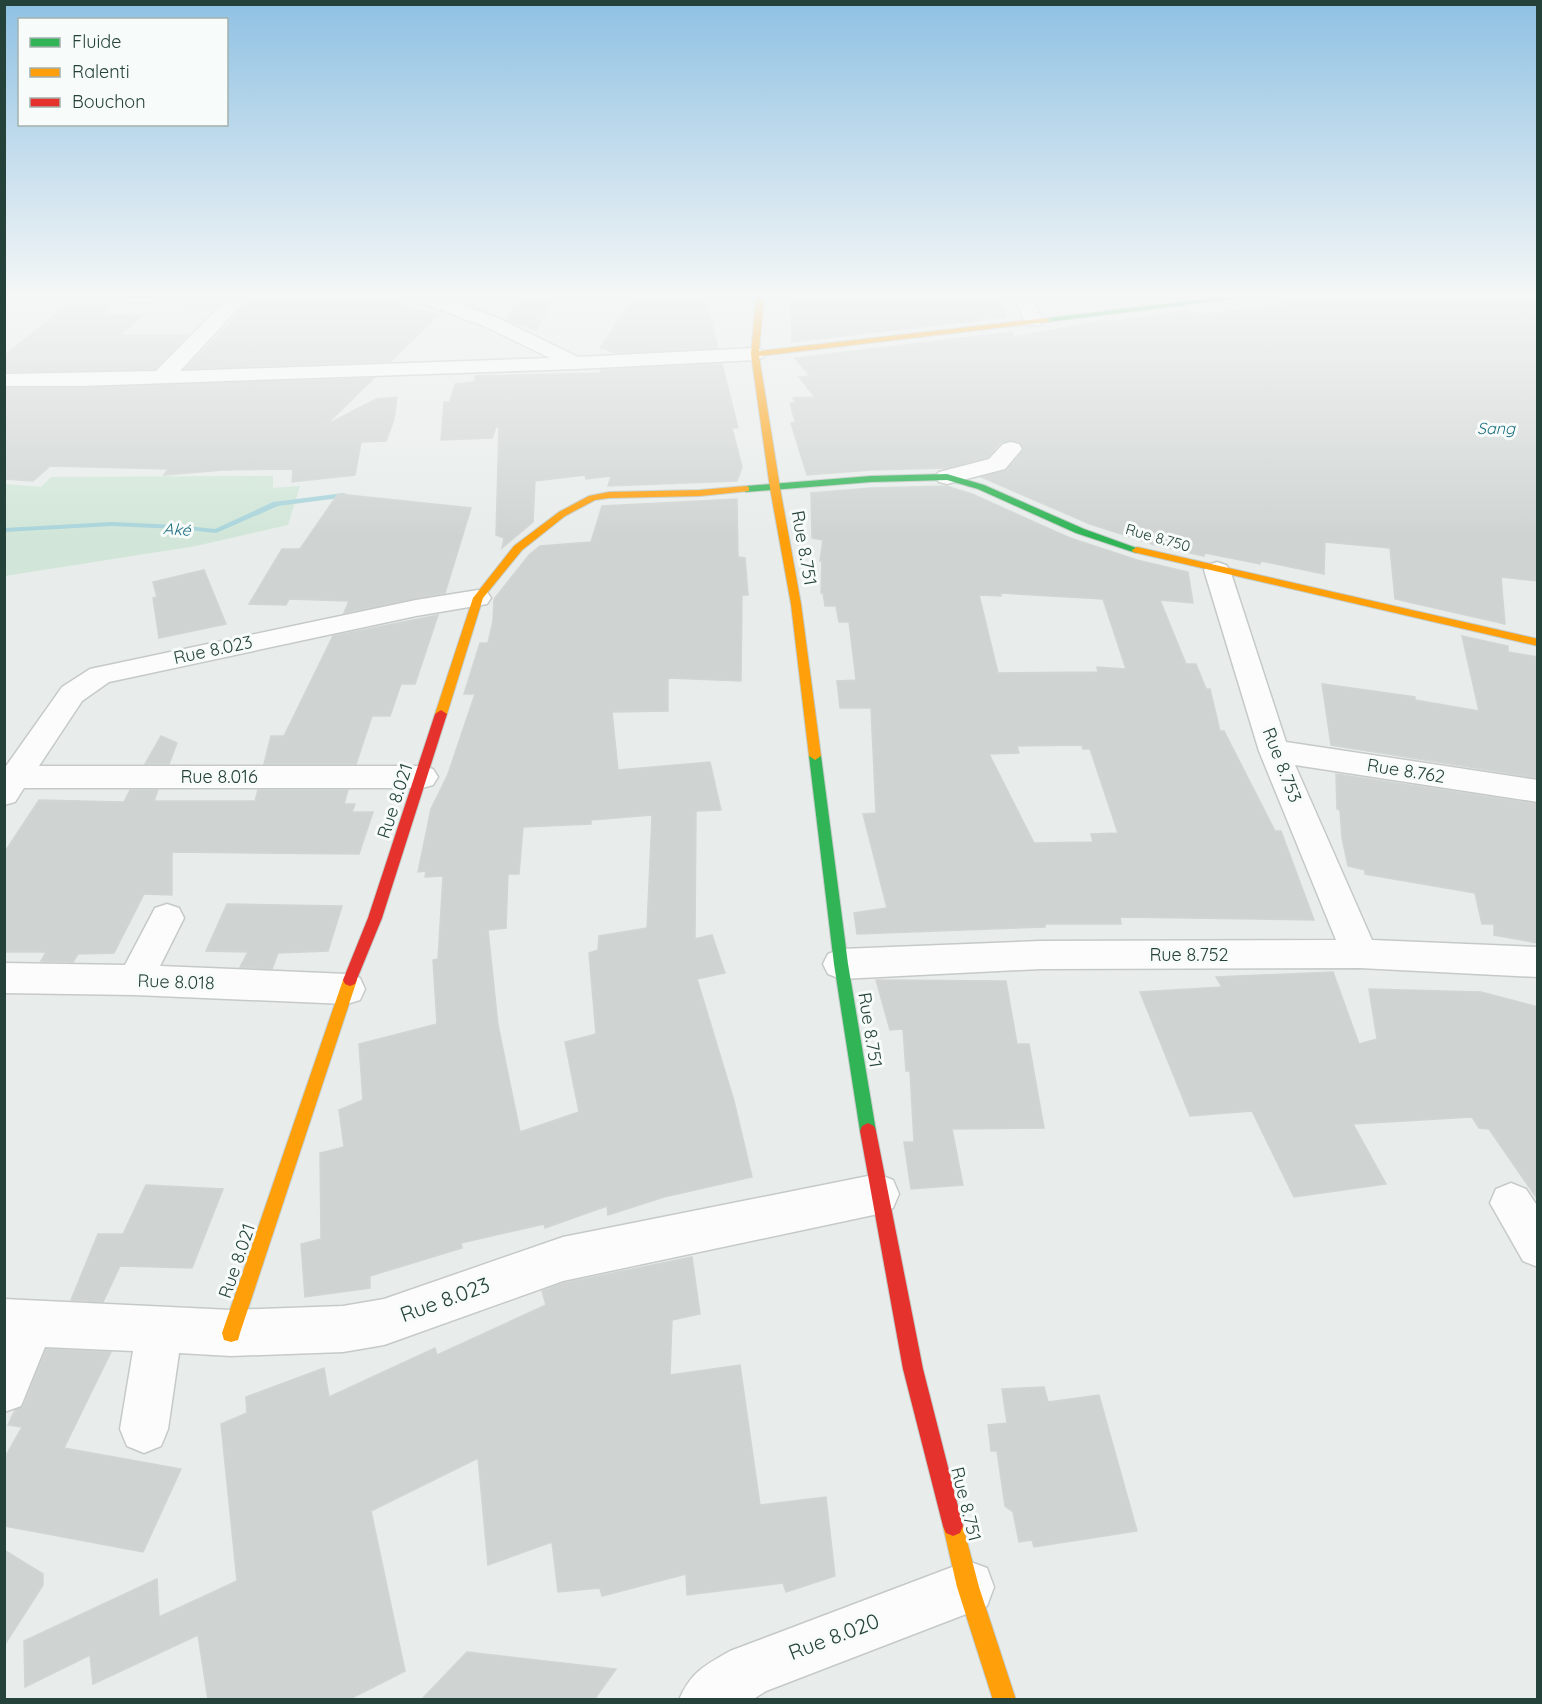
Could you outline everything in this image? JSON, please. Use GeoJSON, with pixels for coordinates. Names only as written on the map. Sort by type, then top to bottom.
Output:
{"type":"FeatureCollection","features":[{"type":"Feature","properties":{"kind":"street"},"geometry":{"type":"LineString","coordinates":[[4,380],[148,378]]}},
{"type":"Feature","properties":{"kind":"street","name":"Rue 8.751"},"geometry":{"type":"LineString","coordinates":[[759,378],[796,604],[841,964],[878,1194],[913,1369],[968,1587],[1005,1700]]}},
{"type":"Feature","properties":{"kind":"street"},"geometry":{"type":"LineString","coordinates":[[947,477],[997,464],[1011,449]]}},
{"type":"Feature","properties":{"kind":"street","name":"Rue 8.750"},"geometry":{"type":"LineString","coordinates":[[775,488],[918,476],[947,477],[981,488],[1101,538],[1217,570],[1538,643]]}},
{"type":"Feature","properties":{"kind":"street","name":"Rue 8.021"},"geometry":{"type":"LineString","coordinates":[[231,1333],[347,989],[375,918],[478,598],[518,548],[562,514],[592,498],[609,495],[775,488]]}},
{"type":"Feature","properties":{"kind":"street","name":"Rue 8.753"},"geometry":{"type":"LineString","coordinates":[[1217,570],[1274,751],[1360,954]]}},
{"type":"Feature","properties":{"kind":"street","name":"Rue 8.023"},"geometry":{"type":"LineString","coordinates":[[10,786],[72,694],[100,675],[393,612],[478,598]]}},
{"type":"Feature","properties":{"kind":"street","name":"Rue 8.762"},"geometry":{"type":"LineString","coordinates":[[1274,751],[1538,791]]}},
{"type":"Feature","properties":{"kind":"street","name":"Rue 8.016"},"geometry":{"type":"LineString","coordinates":[[10,786],[422,777]]}},
{"type":"Feature","properties":{"kind":"street"},"geometry":{"type":"LineString","coordinates":[[135,981],[167,918]]}},
{"type":"Feature","properties":{"kind":"street","name":"Rue 8.752"},"geometry":{"type":"LineString","coordinates":[[841,964],[1040,955],[1360,954],[1538,962]]}},
{"type":"Feature","properties":{"kind":"street","name":"Rue 8.018"},"geometry":{"type":"LineString","coordinates":[[4,978],[347,989]]}},
{"type":"Feature","properties":{"kind":"street","name":"Rue 8.023"},"geometry":{"type":"LineString","coordinates":[[18,1323],[231,1333],[343,1329],[384,1322],[563,1259],[878,1194]]}},
{"type":"Feature","properties":{"kind":"street"},"geometry":{"type":"LineString","coordinates":[[1512,1203],[1538,1246]]}},
{"type":"Feature","properties":{"kind":"street"},"geometry":{"type":"LineString","coordinates":[[4,1389],[18,1323]]}},
{"type":"Feature","properties":{"kind":"street"},"geometry":{"type":"LineString","coordinates":[[144,1429],[160,1329]]}},
{"type":"Feature","properties":{"kind":"street","name":"Rue 8.020"},"geometry":{"type":"LineString","coordinates":[[707,1700],[748,1670],[968,1587]]}},
{"type":"Feature","properties":{"kind":"green space"},"geometry":{"type":"Polygon","coordinates":[[[273,476],[273,488],[300,486],[288,525],[196,546],[5,576],[5,484],[41,487],[51,477],[273,476]]]}},
{"type":"Feature","properties":{"kind":"building"},"geometry":{"type":"Polygon","coordinates":[[[374,378],[326,425],[376,399],[397,397],[394,419],[386,441],[361,442],[355,475],[292,482],[293,469],[223,470],[164,475],[168,469],[50,466],[33,481],[4,479],[4,388],[83,388],[374,378]]]}},
{"type":"Feature","properties":{"kind":"building"},"geometry":{"type":"Polygon","coordinates":[[[475,378],[725,378],[738,428],[732,428],[742,467],[737,481],[608,486],[611,476],[586,479],[585,475],[535,481],[533,522],[502,548],[504,538],[496,535],[499,427],[496,427],[492,438],[441,440],[444,402],[450,402],[455,384],[475,382],[475,378]]]}},
{"type":"Feature","properties":{"kind":"building"},"geometry":{"type":"Polygon","coordinates":[[[799,378],[1538,378],[1538,581],[1501,577],[1505,624],[1395,599],[1390,548],[1325,542],[1324,574],[1261,561],[1260,564],[1205,553],[1204,556],[1155,545],[1090,524],[981,477],[1007,470],[1024,450],[1021,443],[1012,440],[1001,442],[988,457],[946,468],[807,475],[791,423],[795,422],[790,403],[795,403],[793,398],[815,397],[799,378]]]}},
{"type":"Feature","properties":{"kind":"building"},"geometry":{"type":"Polygon","coordinates":[[[946,486],[972,494],[1070,538],[1137,560],[1188,572],[1193,603],[1160,600],[1186,664],[1196,664],[1206,689],[1210,689],[1220,731],[1224,731],[1275,831],[1281,831],[1314,920],[1120,917],[1121,924],[1045,924],[1045,927],[857,934],[854,913],[887,908],[863,814],[876,813],[871,708],[840,708],[837,681],[856,680],[849,622],[839,622],[836,606],[825,606],[823,593],[821,593],[822,561],[820,561],[823,540],[812,538],[811,493],[871,488],[946,486]],[[1001,593],[1001,596],[979,595],[998,673],[1098,672],[1097,667],[1126,669],[1103,599],[1001,593]],[[1082,745],[1017,746],[1019,753],[989,754],[1034,843],[1093,842],[1091,834],[1118,833],[1090,749],[1083,749],[1082,745]]]}},
{"type":"Feature","properties":{"kind":"building"},"geometry":{"type":"Polygon","coordinates":[[[338,494],[471,508],[445,593],[344,613],[349,601],[289,599],[286,605],[249,604],[282,549],[300,549],[338,494]]]}},
{"type":"Feature","properties":{"kind":"building"},"geometry":{"type":"Polygon","coordinates":[[[737,499],[738,557],[745,558],[748,595],[742,595],[741,681],[668,678],[668,711],[612,712],[618,770],[710,762],[721,810],[696,811],[695,939],[712,935],[725,973],[697,979],[734,1101],[752,1177],[664,1197],[608,1215],[607,1206],[545,1228],[544,1224],[461,1243],[462,1248],[370,1276],[370,1288],[305,1297],[301,1244],[321,1239],[320,1153],[344,1147],[339,1110],[363,1100],[359,1044],[437,1024],[433,960],[438,959],[443,876],[425,877],[426,871],[418,872],[431,809],[448,774],[475,694],[464,694],[480,643],[488,643],[493,621],[494,599],[529,555],[540,546],[591,542],[602,506],[737,499]],[[652,815],[591,820],[591,824],[523,827],[519,874],[508,874],[506,928],[488,930],[498,1025],[520,1132],[579,1112],[565,1042],[596,1034],[589,953],[598,950],[599,936],[647,928],[652,815]]]}},
{"type":"Feature","properties":{"kind":"building"},"geometry":{"type":"Polygon","coordinates":[[[204,570],[226,624],[159,638],[153,598],[157,597],[153,582],[204,570]]]}},
{"type":"Feature","properties":{"kind":"building"},"geometry":{"type":"Polygon","coordinates":[[[438,615],[415,684],[401,684],[390,716],[372,716],[356,764],[264,764],[271,736],[284,736],[333,636],[438,615]]]}},
{"type":"Feature","properties":{"kind":"building"},"geometry":{"type":"Polygon","coordinates":[[[1462,636],[1508,646],[1508,652],[1538,657],[1538,778],[1331,745],[1322,684],[1415,697],[1415,700],[1479,711],[1462,636]]]}},
{"type":"Feature","properties":{"kind":"building"},"geometry":{"type":"Polygon","coordinates":[[[161,736],[177,743],[169,764],[145,764],[161,736]]]}},
{"type":"Feature","properties":{"kind":"building"},"geometry":{"type":"Polygon","coordinates":[[[1336,774],[1538,804],[1538,943],[1494,935],[1494,924],[1482,924],[1475,893],[1365,874],[1365,870],[1348,866],[1342,838],[1340,810],[1337,809],[1336,774]]]}},
{"type":"Feature","properties":{"kind":"building"},"geometry":{"type":"Polygon","coordinates":[[[130,790],[158,790],[154,801],[255,801],[258,790],[348,790],[344,804],[355,804],[352,812],[373,812],[359,854],[172,852],[172,895],[144,894],[114,953],[78,954],[73,962],[41,961],[46,952],[4,952],[4,853],[39,800],[124,802],[130,790]]]}},
{"type":"Feature","properties":{"kind":"building"},"geometry":{"type":"Polygon","coordinates":[[[227,904],[342,906],[328,951],[278,953],[272,969],[240,967],[248,952],[206,951],[227,904]]]}},
{"type":"Feature","properties":{"kind":"building"},"geometry":{"type":"Polygon","coordinates":[[[1333,972],[1359,1044],[1377,1039],[1369,989],[1481,992],[1538,1007],[1538,1200],[1489,1129],[1479,1128],[1472,1117],[1353,1124],[1386,1184],[1294,1197],[1252,1111],[1190,1116],[1140,992],[1222,987],[1216,977],[1333,972]]]}},
{"type":"Feature","properties":{"kind":"building"},"geometry":{"type":"Polygon","coordinates":[[[876,980],[1006,981],[1017,1044],[1029,1044],[1044,1128],[952,1129],[963,1185],[911,1189],[904,1142],[914,1142],[910,1071],[906,1071],[903,1029],[890,1030],[876,980]]]}},
{"type":"Feature","properties":{"kind":"building"},"geometry":{"type":"Polygon","coordinates":[[[146,1185],[223,1189],[192,1268],[120,1266],[103,1302],[71,1300],[98,1234],[123,1234],[146,1185]]]}},
{"type":"Feature","properties":{"kind":"building"},"geometry":{"type":"Polygon","coordinates":[[[692,1257],[700,1314],[672,1320],[670,1375],[740,1365],[760,1505],[826,1497],[835,1576],[786,1592],[783,1583],[687,1595],[686,1574],[602,1596],[600,1588],[558,1592],[552,1542],[488,1565],[478,1458],[371,1511],[405,1671],[348,1700],[208,1700],[198,1635],[93,1684],[90,1655],[25,1687],[24,1641],[157,1579],[159,1617],[237,1581],[221,1424],[247,1413],[246,1397],[324,1368],[329,1397],[435,1348],[437,1355],[546,1305],[542,1291],[564,1283],[692,1257]]]}},
{"type":"Feature","properties":{"kind":"building"},"geometry":{"type":"Polygon","coordinates":[[[46,1349],[111,1352],[64,1448],[181,1469],[143,1552],[4,1526],[4,1459],[22,1427],[8,1425],[15,1410],[23,1407],[46,1349]]]}},
{"type":"Feature","properties":{"kind":"building"},"geometry":{"type":"Polygon","coordinates":[[[1044,1387],[1048,1402],[1099,1395],[1137,1531],[1034,1547],[1032,1540],[1019,1542],[1013,1512],[1005,1506],[997,1451],[991,1451],[988,1425],[1007,1423],[1002,1389],[1044,1387]]]}},
{"type":"Feature","properties":{"kind":"building"},"geometry":{"type":"Polygon","coordinates":[[[4,1550],[43,1574],[43,1585],[4,1646],[4,1550]]]}},
{"type":"Feature","properties":{"kind":"building"},"geometry":{"type":"Polygon","coordinates":[[[467,1652],[616,1669],[594,1700],[421,1700],[467,1652]]]}},
{"type":"Feature","properties":{"kind":"waterway","name":"Aké"},"geometry":{"type":"LineString","coordinates":[[4,530],[112,524],[216,531],[276,504],[344,495]]}},
{"type":"Feature","properties":{"kind":"traffic: fast"},"geometry":{"type":"LineString","coordinates":[[746,489],[871,479],[947,477],[981,487],[1080,531],[1137,550]]}},
{"type":"Feature","properties":{"kind":"traffic: fast"},"geometry":{"type":"LineString","coordinates":[[815,756],[841,964],[868,1131]]}},
{"type":"Feature","properties":{"kind":"traffic: slow"},"geometry":{"type":"LineString","coordinates":[[759,378],[796,604],[815,756]]}},
{"type":"Feature","properties":{"kind":"traffic: slow"},"geometry":{"type":"LineString","coordinates":[[441,714],[478,598],[518,548],[562,514],[592,498],[609,495],[700,493],[746,489]]}},
{"type":"Feature","properties":{"kind":"traffic: slow"},"geometry":{"type":"LineString","coordinates":[[1137,550],[1538,643]]}},
{"type":"Feature","properties":{"kind":"traffic: slow"},"geometry":{"type":"LineString","coordinates":[[231,1333],[350,980]]}},
{"type":"Feature","properties":{"kind":"traffic: slow"},"geometry":{"type":"LineString","coordinates":[[953,1526],[968,1587],[1005,1700]]}},
{"type":"Feature","properties":{"kind":"traffic: jam"},"geometry":{"type":"LineString","coordinates":[[350,980],[375,918],[441,714]]}},
{"type":"Feature","properties":{"kind":"traffic: jam"},"geometry":{"type":"LineString","coordinates":[[868,1131],[913,1369],[953,1526]]}},
{"type":"Feature","properties":{"kind":"water label","name":"Sang"},"geometry":{"type":"Point","coordinates":[1496,428]}}]}
